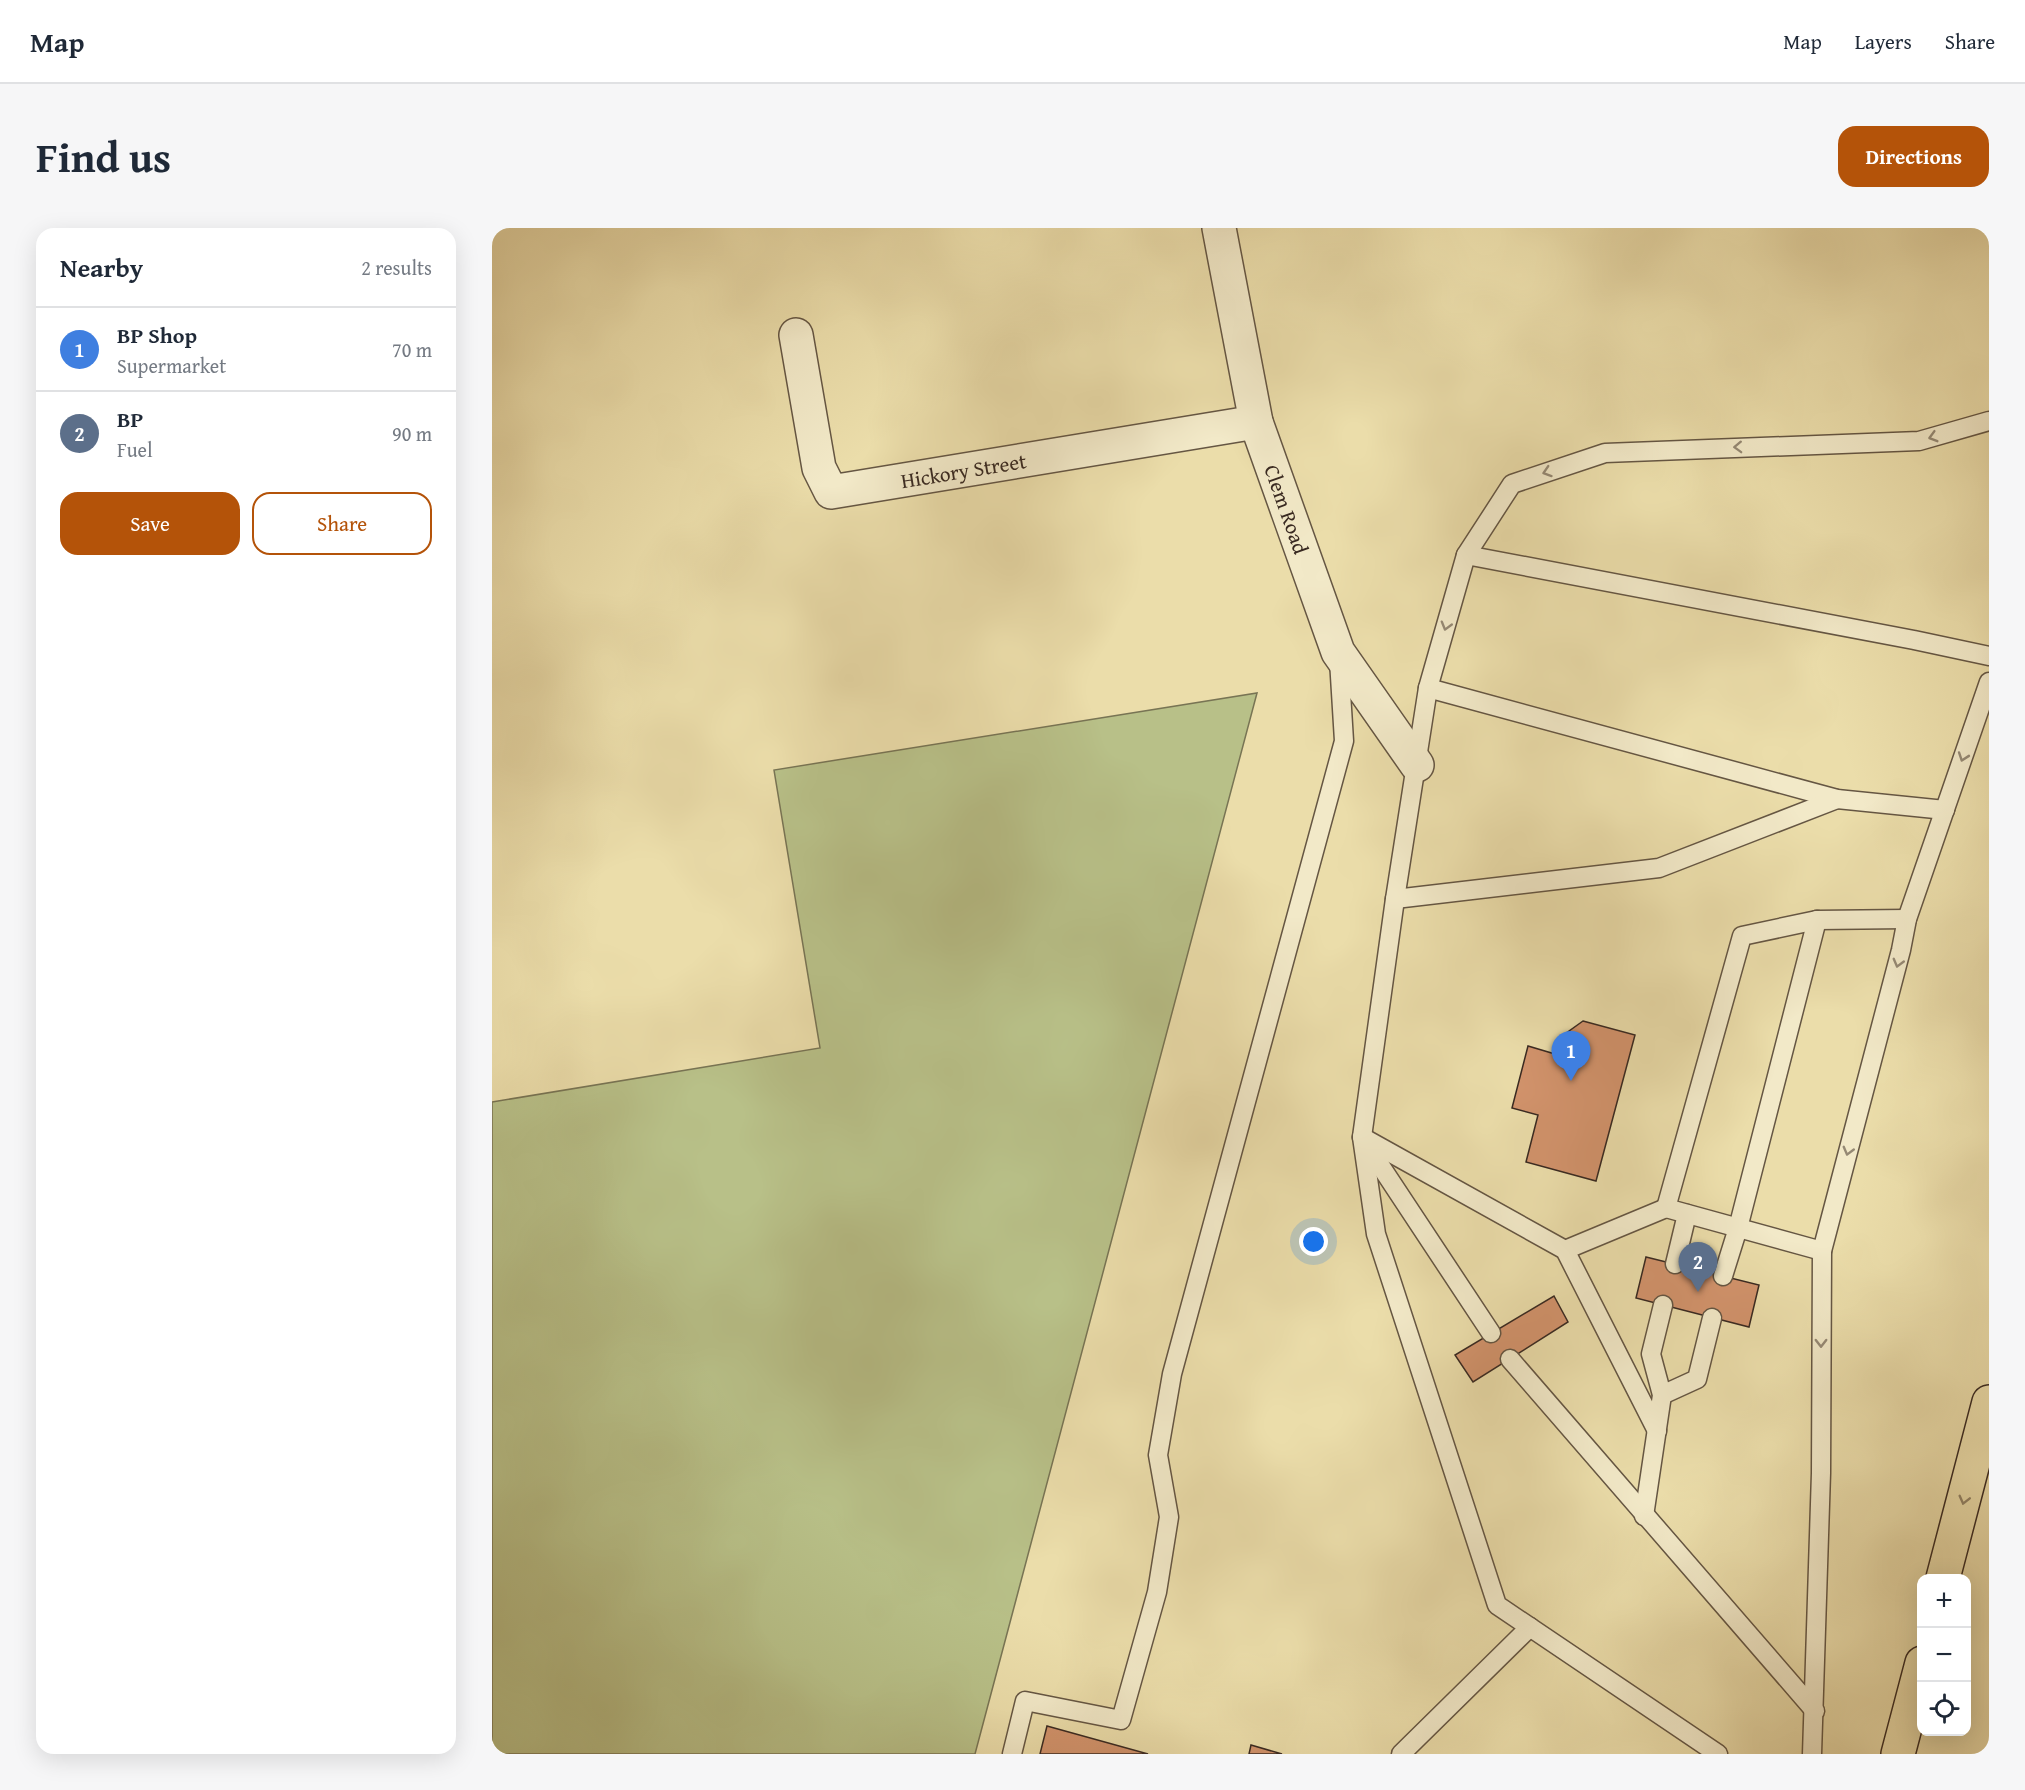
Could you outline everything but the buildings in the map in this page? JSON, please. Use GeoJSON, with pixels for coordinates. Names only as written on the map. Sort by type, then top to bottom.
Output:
{"type":"FeatureCollection","features":[{"type":"Feature","properties":{"kind":"highway"},"geometry":{"type":"LineString","coordinates":[[1944,1574],[1989,1402]]}},
{"type":"Feature","properties":{"kind":"highway"},"geometry":{"type":"LineString","coordinates":[[1898,1754],[1917,1682]]}},
{"type":"Feature","properties":{"kind":"street","name":"Clem Road"},"geometry":{"type":"LineString","coordinates":[[1219,228],[1256,422],[1338,652],[1417,765]]}},
{"type":"Feature","properties":{"kind":"street","name":"Hickory Street"},"geometry":{"type":"LineString","coordinates":[[796,335],[819,468],[831,492],[1256,422]]}},
{"type":"Feature","properties":{"kind":"lane"},"geometry":{"type":"LineString","coordinates":[[1718,1754],[1497,1605],[1376,1234],[1362,1137],[1395,898],[1428,688],[1466,555],[1512,484],[1605,453],[1919,441],[1989,421]]}},
{"type":"Feature","properties":{"kind":"lane"},"geometry":{"type":"LineString","coordinates":[[1466,555],[1989,656]]}},
{"type":"Feature","properties":{"kind":"lane"},"geometry":{"type":"LineString","coordinates":[[1012,1754],[1025,1701],[1121,1720],[1157,1592],[1168,1517],[1158,1455],[1172,1374],[1344,741],[1338,652]]}},
{"type":"Feature","properties":{"kind":"lane"},"geometry":{"type":"LineString","coordinates":[[1812,1754],[1821,1473],[1822,1251],[1901,950],[1907,919],[1989,682]]}},
{"type":"Feature","properties":{"kind":"lane"},"geometry":{"type":"LineString","coordinates":[[1428,688],[1837,799],[1945,810]]}},
{"type":"Feature","properties":{"kind":"lane"},"geometry":{"type":"LineString","coordinates":[[1395,898],[1659,868],[1837,799]]}},
{"type":"Feature","properties":{"kind":"lane"},"geometry":{"type":"LineString","coordinates":[[1666,1208],[1742,936],[1817,920],[1907,919]]}},
{"type":"Feature","properties":{"kind":"lane"},"geometry":{"type":"LineString","coordinates":[[1723,1276],[1738,1228],[1817,920]]}},
{"type":"Feature","properties":{"kind":"lane"},"geometry":{"type":"LineString","coordinates":[[1362,1137],[1565,1251],[1657,1431]]}},
{"type":"Feature","properties":{"kind":"lane"},"geometry":{"type":"LineString","coordinates":[[1362,1137],[1491,1333]]}},
{"type":"Feature","properties":{"kind":"lane"},"geometry":{"type":"LineString","coordinates":[[1565,1251],[1666,1208],[1822,1251]]}},
{"type":"Feature","properties":{"kind":"lane"},"geometry":{"type":"LineString","coordinates":[[1675,1264],[1687,1214]]}},
{"type":"Feature","properties":{"kind":"lane"},"geometry":{"type":"LineString","coordinates":[[1644,1516],[1662,1395],[1652,1354],[1664,1305]]}},
{"type":"Feature","properties":{"kind":"lane"},"geometry":{"type":"LineString","coordinates":[[1662,1395],[1697,1379],[1712,1317]]}},
{"type":"Feature","properties":{"kind":"lane"},"geometry":{"type":"LineString","coordinates":[[1510,1359],[1815,1711]]}},
{"type":"Feature","properties":{"kind":"lane"},"geometry":{"type":"LineString","coordinates":[[1401,1754],[1530,1627]]}},
{"type":"Feature","properties":{"kind":"green space"},"geometry":{"type":"Polygon","coordinates":[[[1257,693],[975,1754],[492,1754],[492,1102],[820,1048],[774,770],[1257,693]]]}},
{"type":"Feature","properties":{"kind":"place","name":"BP Shop"},"geometry":{"type":"Point","coordinates":[1571,1081]}},
{"type":"Feature","properties":{"kind":"place","name":"BP"},"geometry":{"type":"Point","coordinates":[1698,1292]}}]}
